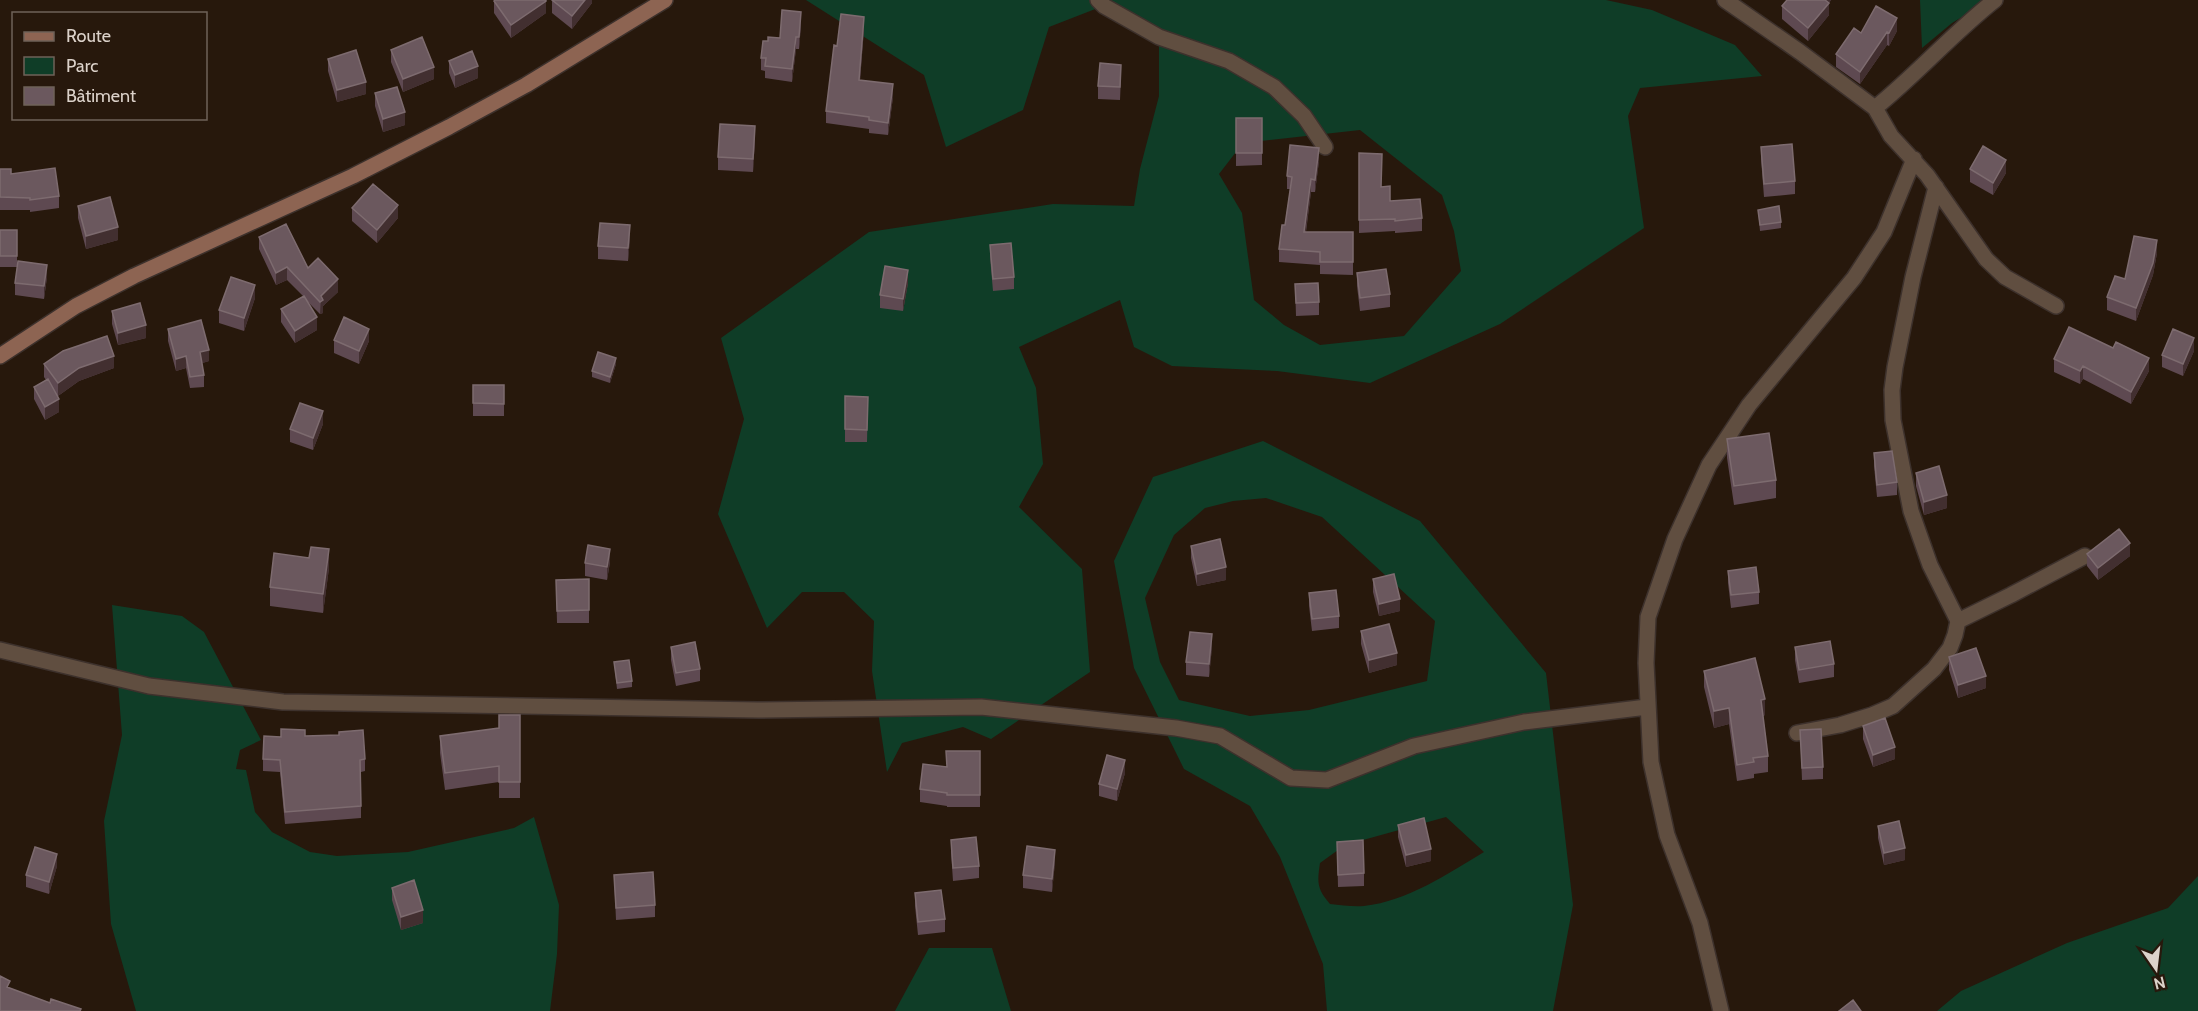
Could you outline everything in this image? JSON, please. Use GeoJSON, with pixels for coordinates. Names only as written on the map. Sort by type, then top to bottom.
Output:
{"type":"FeatureCollection","features":[{"type":"Feature","properties":{"kind":"main road"},"geometry":{"type":"LineString","coordinates":[[0,356],[76,306],[115,286],[352,176],[449,127],[526,85],[665,0]]}},
{"type":"Feature","properties":{"kind":"street"},"geometry":{"type":"LineString","coordinates":[[1098,0],[1104,6],[1159,37],[1229,62],[1274,87],[1304,116],[1325,147]]}},
{"type":"Feature","properties":{"kind":"street"},"geometry":{"type":"LineString","coordinates":[[1725,0],[1875,108],[1891,136],[1914,159],[1936,187],[1986,259],[2006,277],[2056,306]]}},
{"type":"Feature","properties":{"kind":"street"},"geometry":{"type":"LineString","coordinates":[[1875,108],[1908,81],[1970,20],[1995,0]]}},
{"type":"Feature","properties":{"kind":"street"},"geometry":{"type":"LineString","coordinates":[[1721,1011],[1700,923],[1667,835],[1651,762],[1646,663],[1648,617],[1675,539],[1709,465],[1749,405],[1854,278],[1884,232],[1914,159]]}},
{"type":"Feature","properties":{"kind":"street"},"geometry":{"type":"LineString","coordinates":[[1797,733],[1840,725],[1893,706],[1943,658],[1950,648],[1958,621],[1930,565],[1911,511],[1893,420],[1892,390],[1895,367],[1913,277],[1936,187]]}},
{"type":"Feature","properties":{"kind":"street"},"geometry":{"type":"LineString","coordinates":[[1958,621],[2011,596],[2085,556]]}},
{"type":"Feature","properties":{"kind":"street"},"geometry":{"type":"LineString","coordinates":[[0,650],[149,686],[283,702],[758,710],[981,707],[1176,728],[1220,736],[1291,778],[1327,780],[1414,746],[1524,722],[1647,707]]}},
{"type":"Feature","properties":{"kind":"green space"},"geometry":{"type":"Polygon","coordinates":[[[806,0],[1606,0],[1652,10],[1735,45],[1762,76],[1640,88],[1628,116],[1644,228],[1500,324],[1370,383],[1277,371],[1172,366],[1134,347],[1120,300],[1019,347],[1036,388],[1043,464],[1019,507],[1082,569],[1090,672],[991,739],[963,727],[902,743],[887,772],[872,671],[874,621],[844,592],[802,592],[767,628],[718,514],[744,419],[721,338],[869,232],[1053,204],[1134,206],[1140,169],[1159,96],[1159,37],[1103,6],[1049,27],[1023,110],[946,147],[924,75],[806,0]],[[1360,130],[1243,143],[1219,174],[1242,213],[1254,300],[1284,325],[1320,345],[1404,336],[1461,271],[1454,231],[1442,195],[1360,130]]]}},
{"type":"Feature","properties":{"kind":"green space"},"geometry":{"type":"Polygon","coordinates":[[[1920,0],[1990,0],[1952,23],[1922,48],[1920,0]]]}},
{"type":"Feature","properties":{"kind":"green space"},"geometry":{"type":"Polygon","coordinates":[[[1263,441],[1420,521],[1546,673],[1573,905],[1553,1011],[1327,1011],[1323,964],[1280,857],[1250,806],[1184,769],[1134,668],[1114,561],[1153,477],[1263,441]],[[1266,498],[1233,501],[1205,508],[1174,535],[1145,598],[1160,662],[1179,700],[1250,716],[1309,710],[1427,681],[1435,621],[1322,517],[1266,498]],[[1446,817],[1345,845],[1320,863],[1318,881],[1320,890],[1330,904],[1360,906],[1380,903],[1412,893],[1484,852],[1446,817]]]}},
{"type":"Feature","properties":{"kind":"green space"},"geometry":{"type":"Polygon","coordinates":[[[112,605],[182,616],[204,632],[261,740],[240,750],[236,769],[246,770],[255,812],[272,832],[310,852],[337,856],[408,852],[514,828],[534,817],[559,905],[557,954],[550,1011],[136,1011],[111,924],[104,821],[122,735],[112,605]]]}},
{"type":"Feature","properties":{"kind":"green space"},"geometry":{"type":"Polygon","coordinates":[[[2198,876],[2198,1011],[1937,1011],[1961,991],[2067,943],[2168,908],[2198,876]]]}},
{"type":"Feature","properties":{"kind":"green space"},"geometry":{"type":"Polygon","coordinates":[[[929,948],[992,948],[1011,1011],[895,1011],[929,948]]]}},
{"type":"Feature","properties":{"kind":"building"},"geometry":{"type":"Polygon","coordinates":[[[495,0],[546,0],[546,1],[511,25],[495,0]]]}},
{"type":"Feature","properties":{"kind":"building"},"geometry":{"type":"Polygon","coordinates":[[[552,0],[585,0],[572,16],[552,0]]]}},
{"type":"Feature","properties":{"kind":"building"},"geometry":{"type":"Polygon","coordinates":[[[1787,0],[1825,0],[1829,3],[1808,28],[1782,6],[1787,0]]]}},
{"type":"Feature","properties":{"kind":"building"},"geometry":{"type":"Polygon","coordinates":[[[1876,6],[1897,18],[1889,33],[1887,32],[1860,72],[1836,54],[1854,28],[1861,33],[1876,6]]]}},
{"type":"Feature","properties":{"kind":"building"},"geometry":{"type":"Polygon","coordinates":[[[782,10],[801,12],[799,37],[796,37],[792,69],[765,66],[766,58],[761,58],[763,41],[768,41],[768,37],[780,38],[782,10]]]}},
{"type":"Feature","properties":{"kind":"building"},"geometry":{"type":"Polygon","coordinates":[[[841,14],[864,17],[859,80],[893,84],[888,123],[869,120],[869,117],[826,111],[834,45],[837,46],[841,14]]]}},
{"type":"Feature","properties":{"kind":"building"},"geometry":{"type":"Polygon","coordinates":[[[422,37],[434,67],[403,79],[391,50],[422,37]]]}},
{"type":"Feature","properties":{"kind":"building"},"geometry":{"type":"Polygon","coordinates":[[[356,50],[366,82],[337,90],[328,59],[356,50]]]}},
{"type":"Feature","properties":{"kind":"building"},"geometry":{"type":"Polygon","coordinates":[[[472,51],[478,66],[455,75],[449,61],[472,51]]]}},
{"type":"Feature","properties":{"kind":"building"},"geometry":{"type":"Polygon","coordinates":[[[1100,63],[1121,65],[1120,87],[1098,86],[1100,63]]]}},
{"type":"Feature","properties":{"kind":"building"},"geometry":{"type":"Polygon","coordinates":[[[397,87],[405,112],[383,119],[375,93],[397,87]]]}},
{"type":"Feature","properties":{"kind":"building"},"geometry":{"type":"Polygon","coordinates":[[[1236,118],[1262,118],[1262,153],[1236,153],[1236,118]]]}},
{"type":"Feature","properties":{"kind":"building"},"geometry":{"type":"Polygon","coordinates":[[[720,124],[755,126],[753,159],[718,157],[720,124]]]}},
{"type":"Feature","properties":{"kind":"building"},"geometry":{"type":"Polygon","coordinates":[[[1792,144],[1795,181],[1764,184],[1761,147],[1792,144]]]}},
{"type":"Feature","properties":{"kind":"building"},"geometry":{"type":"Polygon","coordinates":[[[1290,145],[1319,148],[1315,180],[1311,179],[1304,232],[1353,232],[1353,262],[1320,262],[1320,252],[1279,249],[1292,177],[1287,176],[1290,145]]]}},
{"type":"Feature","properties":{"kind":"building"},"geometry":{"type":"Polygon","coordinates":[[[1983,146],[2006,160],[1993,183],[1970,169],[1983,146]]]}},
{"type":"Feature","properties":{"kind":"building"},"geometry":{"type":"Polygon","coordinates":[[[1359,153],[1382,154],[1381,187],[1390,186],[1390,201],[1420,199],[1422,218],[1395,221],[1395,219],[1359,220],[1359,153]]]}},
{"type":"Feature","properties":{"kind":"building"},"geometry":{"type":"Polygon","coordinates":[[[55,168],[59,196],[30,200],[30,198],[0,197],[0,169],[11,169],[11,174],[55,168]]]}},
{"type":"Feature","properties":{"kind":"building"},"geometry":{"type":"Polygon","coordinates":[[[373,184],[398,205],[377,230],[352,208],[373,184]]]}},
{"type":"Feature","properties":{"kind":"building"},"geometry":{"type":"Polygon","coordinates":[[[110,197],[118,227],[86,236],[78,206],[110,197]]]}},
{"type":"Feature","properties":{"kind":"building"},"geometry":{"type":"Polygon","coordinates":[[[1779,206],[1781,222],[1760,225],[1758,210],[1779,206]]]}},
{"type":"Feature","properties":{"kind":"building"},"geometry":{"type":"Polygon","coordinates":[[[600,223],[630,225],[628,248],[598,246],[600,223]]]}},
{"type":"Feature","properties":{"kind":"building"},"geometry":{"type":"Polygon","coordinates":[[[286,224],[308,268],[318,258],[338,279],[321,296],[323,300],[320,302],[287,267],[276,273],[259,237],[286,224]]]}},
{"type":"Feature","properties":{"kind":"building"},"geometry":{"type":"Polygon","coordinates":[[[0,230],[17,230],[17,256],[0,256],[0,230]]]}},
{"type":"Feature","properties":{"kind":"building"},"geometry":{"type":"Polygon","coordinates":[[[2134,236],[2157,240],[2153,263],[2136,308],[2107,297],[2115,276],[2125,279],[2134,236]]]}},
{"type":"Feature","properties":{"kind":"building"},"geometry":{"type":"Polygon","coordinates":[[[1011,243],[1014,277],[993,279],[990,245],[1011,243]]]}},
{"type":"Feature","properties":{"kind":"building"},"geometry":{"type":"Polygon","coordinates":[[[18,261],[47,265],[44,286],[15,283],[18,261]]]}},
{"type":"Feature","properties":{"kind":"building"},"geometry":{"type":"Polygon","coordinates":[[[885,266],[908,270],[903,299],[880,295],[885,266]]]}},
{"type":"Feature","properties":{"kind":"building"},"geometry":{"type":"Polygon","coordinates":[[[1386,269],[1390,294],[1360,298],[1357,273],[1386,269]]]}},
{"type":"Feature","properties":{"kind":"building"},"geometry":{"type":"Polygon","coordinates":[[[231,277],[255,285],[244,318],[219,310],[231,277]]]}},
{"type":"Feature","properties":{"kind":"building"},"geometry":{"type":"Polygon","coordinates":[[[1318,283],[1319,302],[1296,303],[1295,284],[1318,283]]]}},
{"type":"Feature","properties":{"kind":"building"},"geometry":{"type":"Polygon","coordinates":[[[304,296],[317,317],[295,331],[281,309],[304,296]]]}},
{"type":"Feature","properties":{"kind":"building"},"geometry":{"type":"Polygon","coordinates":[[[140,303],[146,325],[118,333],[112,311],[140,303]]]}},
{"type":"Feature","properties":{"kind":"building"},"geometry":{"type":"Polygon","coordinates":[[[344,317],[369,329],[359,351],[334,340],[344,317]]]}},
{"type":"Feature","properties":{"kind":"building"},"geometry":{"type":"Polygon","coordinates":[[[201,320],[209,350],[200,352],[204,375],[190,377],[186,356],[176,359],[168,329],[201,320]]]}},
{"type":"Feature","properties":{"kind":"building"},"geometry":{"type":"Polygon","coordinates":[[[2069,327],[2113,348],[2116,342],[2149,358],[2131,392],[2083,366],[2080,371],[2054,359],[2069,327]]]}},
{"type":"Feature","properties":{"kind":"building"},"geometry":{"type":"Polygon","coordinates":[[[2173,329],[2194,338],[2183,364],[2162,355],[2173,329]]]}},
{"type":"Feature","properties":{"kind":"building"},"geometry":{"type":"Polygon","coordinates":[[[107,336],[114,356],[79,368],[58,383],[44,364],[63,351],[107,336]]]}},
{"type":"Feature","properties":{"kind":"building"},"geometry":{"type":"Polygon","coordinates":[[[598,352],[616,358],[610,377],[592,371],[598,352]]]}},
{"type":"Feature","properties":{"kind":"building"},"geometry":{"type":"Polygon","coordinates":[[[48,379],[59,399],[45,407],[34,387],[48,379]]]}},
{"type":"Feature","properties":{"kind":"building"},"geometry":{"type":"Polygon","coordinates":[[[473,385],[504,385],[504,404],[473,403],[473,385]]]}},
{"type":"Feature","properties":{"kind":"building"},"geometry":{"type":"Polygon","coordinates":[[[845,396],[868,397],[867,430],[845,429],[845,396]]]}},
{"type":"Feature","properties":{"kind":"building"},"geometry":{"type":"Polygon","coordinates":[[[300,403],[323,411],[313,438],[290,429],[300,403]]]}},
{"type":"Feature","properties":{"kind":"building"},"geometry":{"type":"Polygon","coordinates":[[[1769,433],[1776,480],[1734,486],[1727,439],[1769,433]]]}},
{"type":"Feature","properties":{"kind":"building"},"geometry":{"type":"Polygon","coordinates":[[[1892,451],[1897,482],[1877,485],[1874,453],[1892,451]]]}},
{"type":"Feature","properties":{"kind":"building"},"geometry":{"type":"Polygon","coordinates":[[[1939,466],[1947,495],[1924,502],[1916,473],[1939,466]]]}},
{"type":"Feature","properties":{"kind":"building"},"geometry":{"type":"Polygon","coordinates":[[[2119,529],[2130,543],[2098,568],[2087,554],[2119,529]]]}},
{"type":"Feature","properties":{"kind":"building"},"geometry":{"type":"Polygon","coordinates":[[[1220,539],[1226,567],[1197,574],[1191,546],[1220,539]]]}},
{"type":"Feature","properties":{"kind":"building"},"geometry":{"type":"Polygon","coordinates":[[[588,545],[610,549],[607,567],[585,563],[588,545]]]}},
{"type":"Feature","properties":{"kind":"building"},"geometry":{"type":"Polygon","coordinates":[[[311,547],[329,549],[323,594],[270,587],[274,553],[309,558],[311,547]]]}},
{"type":"Feature","properties":{"kind":"building"},"geometry":{"type":"Polygon","coordinates":[[[1756,567],[1759,592],[1731,595],[1728,571],[1756,567]]]}},
{"type":"Feature","properties":{"kind":"building"},"geometry":{"type":"Polygon","coordinates":[[[1394,574],[1400,599],[1379,604],[1373,579],[1394,574]]]}},
{"type":"Feature","properties":{"kind":"building"},"geometry":{"type":"Polygon","coordinates":[[[589,579],[589,610],[557,611],[556,580],[589,579]]]}},
{"type":"Feature","properties":{"kind":"building"},"geometry":{"type":"Polygon","coordinates":[[[1336,590],[1339,616],[1312,619],[1309,593],[1336,590]]]}},
{"type":"Feature","properties":{"kind":"building"},"geometry":{"type":"Polygon","coordinates":[[[1389,624],[1397,653],[1369,660],[1361,631],[1389,624]]]}},
{"type":"Feature","properties":{"kind":"building"},"geometry":{"type":"Polygon","coordinates":[[[1190,632],[1212,634],[1209,664],[1186,662],[1190,632]]]}},
{"type":"Feature","properties":{"kind":"building"},"geometry":{"type":"Polygon","coordinates":[[[1830,641],[1834,664],[1799,670],[1795,647],[1830,641]]]}},
{"type":"Feature","properties":{"kind":"building"},"geometry":{"type":"Polygon","coordinates":[[[695,642],[700,669],[676,673],[671,647],[695,642]]]}},
{"type":"Feature","properties":{"kind":"building"},"geometry":{"type":"Polygon","coordinates":[[[1976,648],[1986,676],[1958,685],[1949,657],[1976,648]]]}},
{"type":"Feature","properties":{"kind":"building"},"geometry":{"type":"Polygon","coordinates":[[[1755,658],[1765,699],[1761,700],[1768,756],[1753,758],[1754,762],[1737,765],[1729,708],[1714,711],[1704,671],[1755,658]]]}},
{"type":"Feature","properties":{"kind":"building"},"geometry":{"type":"Polygon","coordinates":[[[629,660],[632,681],[617,683],[614,662],[629,660]]]}},
{"type":"Feature","properties":{"kind":"building"},"geometry":{"type":"Polygon","coordinates":[[[499,715],[520,715],[520,782],[499,782],[499,766],[445,773],[440,736],[499,728],[499,715]]]}},
{"type":"Feature","properties":{"kind":"building"},"geometry":{"type":"Polygon","coordinates":[[[1885,718],[1895,747],[1873,755],[1863,726],[1885,718]]]}},
{"type":"Feature","properties":{"kind":"building"},"geometry":{"type":"Polygon","coordinates":[[[281,729],[305,730],[305,736],[339,735],[339,732],[363,730],[365,759],[360,760],[361,806],[285,812],[280,760],[263,759],[264,736],[281,737],[281,729]]]}},
{"type":"Feature","properties":{"kind":"building"},"geometry":{"type":"Polygon","coordinates":[[[1821,729],[1823,767],[1802,768],[1800,730],[1821,729]]]}},
{"type":"Feature","properties":{"kind":"building"},"geometry":{"type":"Polygon","coordinates":[[[946,751],[980,751],[980,795],[947,795],[947,793],[920,789],[923,764],[947,767],[946,751]]]}},
{"type":"Feature","properties":{"kind":"building"},"geometry":{"type":"Polygon","coordinates":[[[1107,755],[1125,760],[1117,789],[1099,784],[1107,755]]]}},
{"type":"Feature","properties":{"kind":"building"},"geometry":{"type":"Polygon","coordinates":[[[1424,818],[1431,849],[1406,855],[1398,825],[1424,818]]]}},
{"type":"Feature","properties":{"kind":"building"},"geometry":{"type":"Polygon","coordinates":[[[1899,821],[1905,848],[1884,853],[1878,826],[1899,821]]]}},
{"type":"Feature","properties":{"kind":"building"},"geometry":{"type":"Polygon","coordinates":[[[976,837],[979,866],[953,868],[951,840],[976,837]]]}},
{"type":"Feature","properties":{"kind":"building"},"geometry":{"type":"Polygon","coordinates":[[[1363,840],[1364,873],[1338,875],[1337,842],[1363,840]]]}},
{"type":"Feature","properties":{"kind":"building"},"geometry":{"type":"Polygon","coordinates":[[[1027,846],[1055,850],[1052,879],[1023,875],[1027,846]]]}},
{"type":"Feature","properties":{"kind":"building"},"geometry":{"type":"Polygon","coordinates":[[[35,847],[57,854],[49,882],[26,875],[35,847]]]}},
{"type":"Feature","properties":{"kind":"building"},"geometry":{"type":"Polygon","coordinates":[[[653,872],[655,905],[616,908],[614,875],[653,872]]]}},
{"type":"Feature","properties":{"kind":"building"},"geometry":{"type":"Polygon","coordinates":[[[414,880],[423,910],[401,917],[392,888],[414,880]]]}},
{"type":"Feature","properties":{"kind":"building"},"geometry":{"type":"Polygon","coordinates":[[[941,890],[945,919],[918,922],[915,893],[941,890]]]}},
{"type":"Feature","properties":{"kind":"building"},"geometry":{"type":"Polygon","coordinates":[[[0,976],[10,981],[7,987],[50,1003],[51,999],[81,1009],[80,1011],[0,1011],[0,976]]]}},
{"type":"Feature","properties":{"kind":"building"},"geometry":{"type":"Polygon","coordinates":[[[1853,1000],[1861,1011],[1839,1011],[1853,1000]]]}}]}
